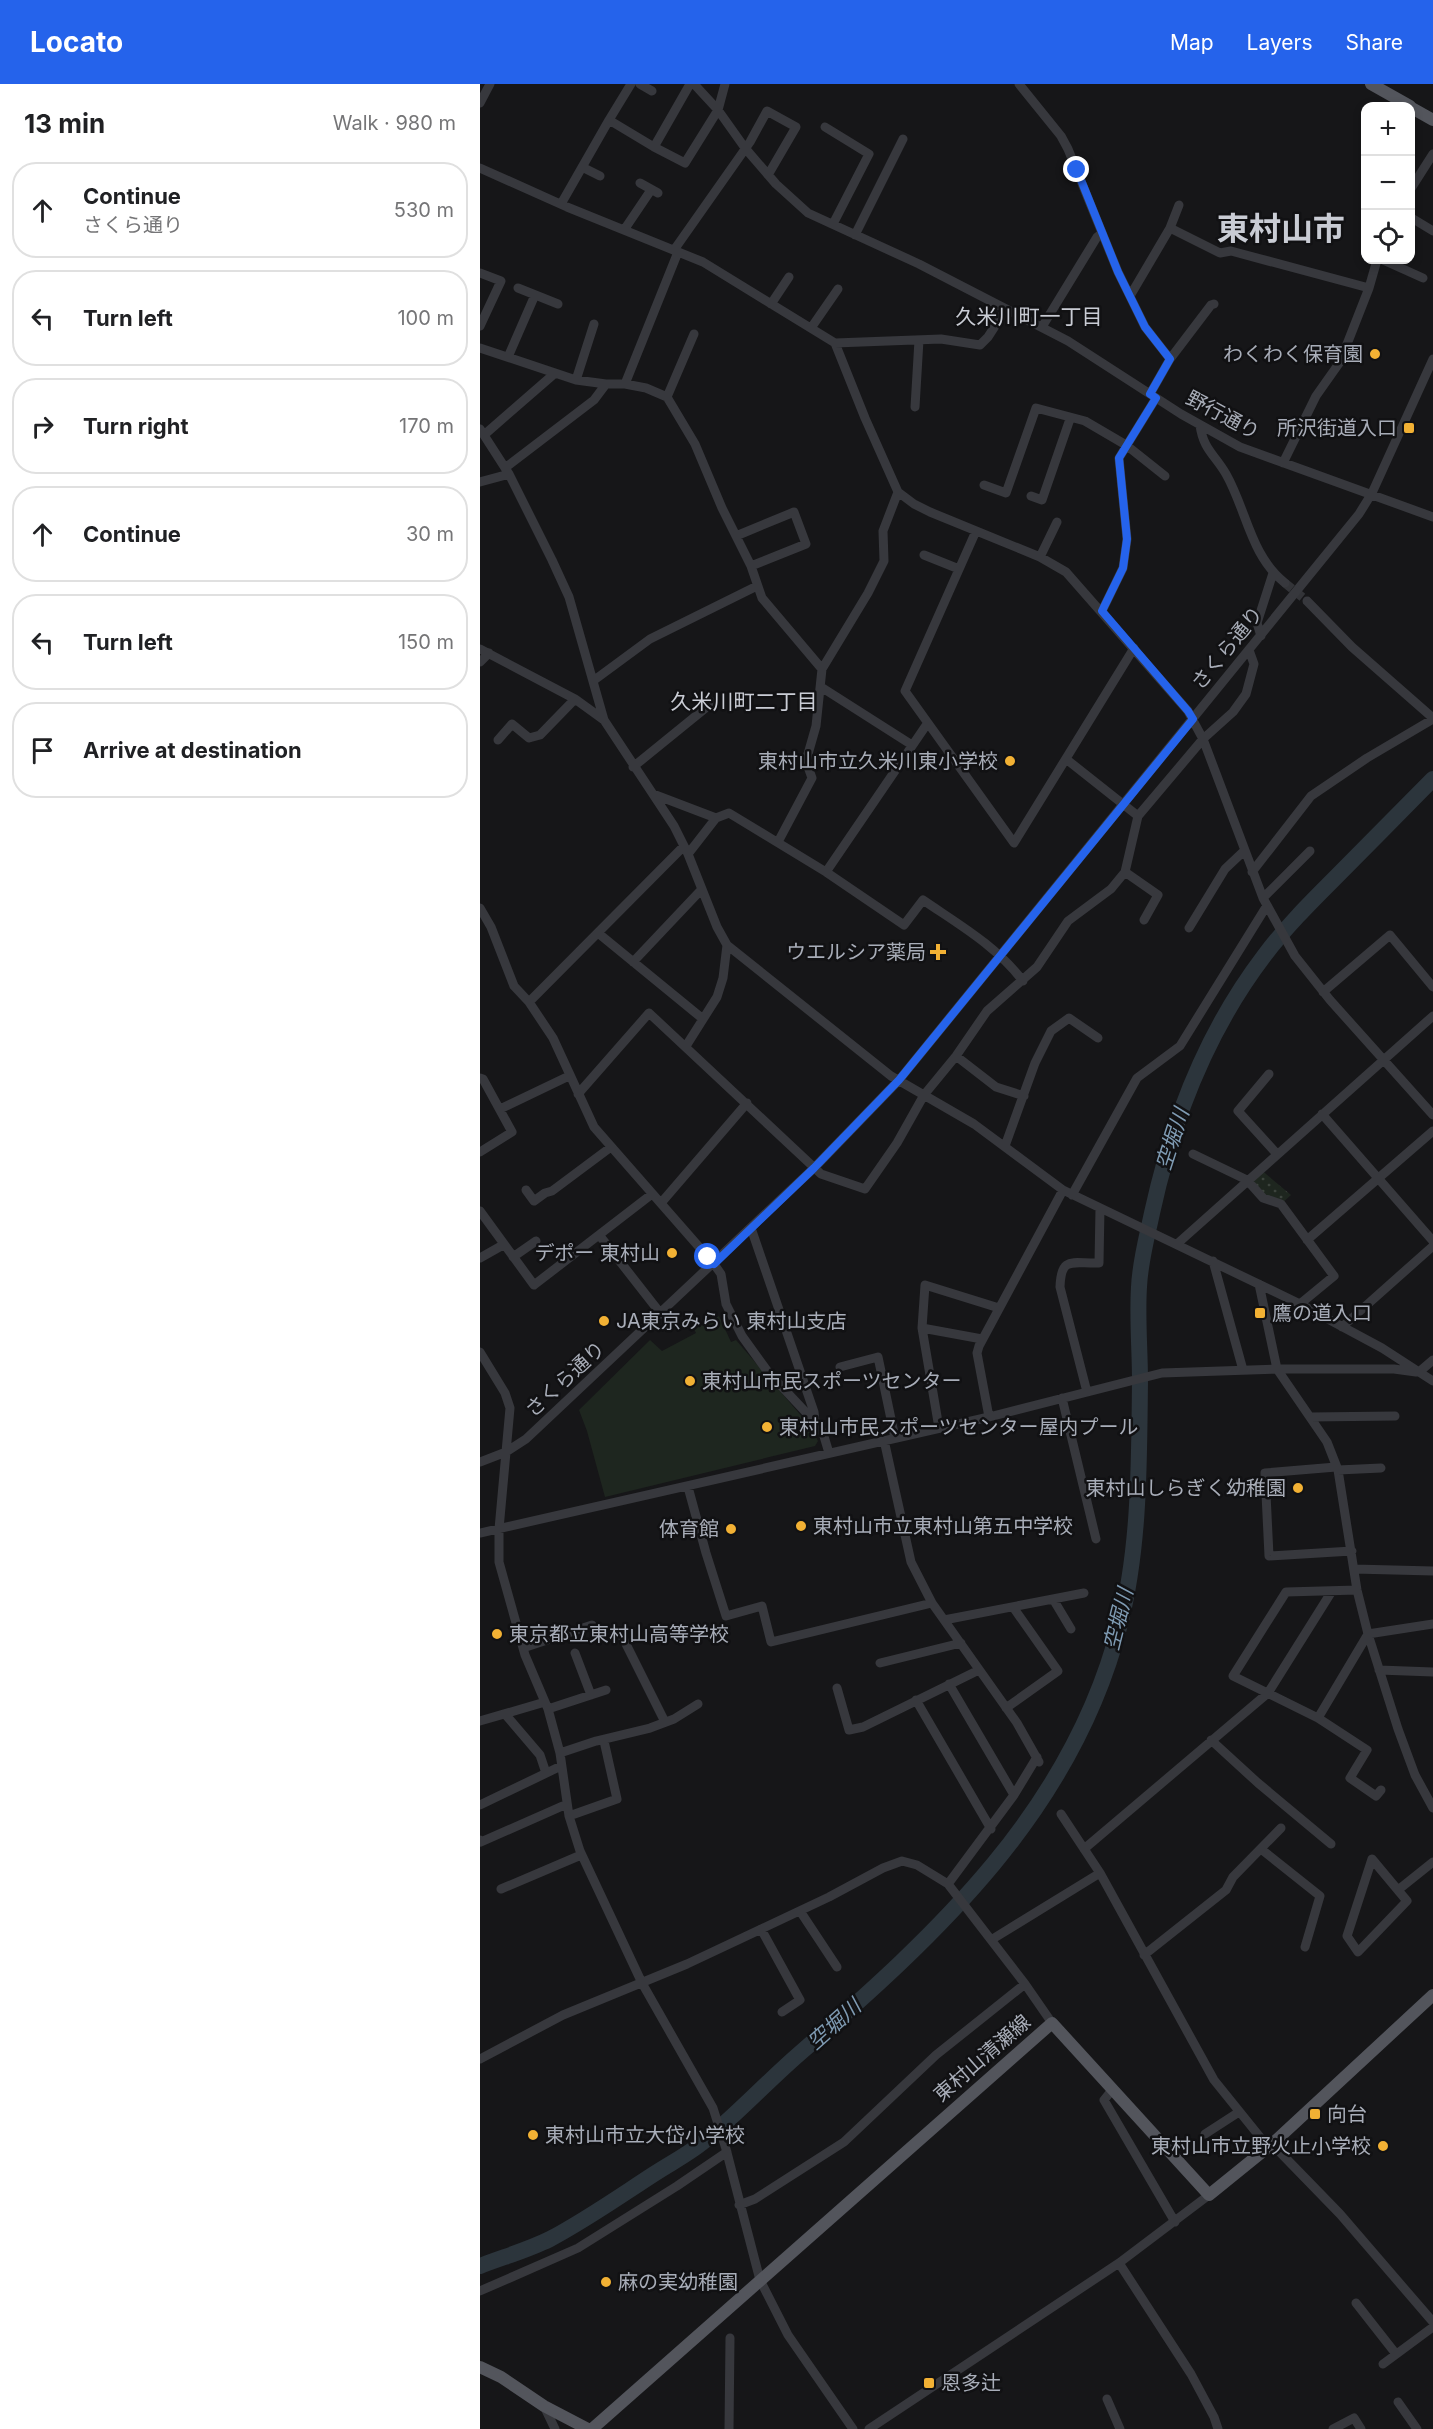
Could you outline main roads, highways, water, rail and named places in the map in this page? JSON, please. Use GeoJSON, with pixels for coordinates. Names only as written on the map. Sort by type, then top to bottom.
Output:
{"type":"FeatureCollection","features":[{"type":"Feature","properties":{"kind":"main road"},"geometry":{"type":"LineString","coordinates":[[1371,84],[1402,102]]}},
{"type":"Feature","properties":{"kind":"main road"},"geometry":{"type":"LineString","coordinates":[[1415,110],[1433,120]]}},
{"type":"Feature","properties":{"kind":"main road","name":"東村山清瀬線"},"geometry":{"type":"LineString","coordinates":[[590,2429],[1052,2023],[1209,2194],[1272,2144],[1433,1995]]}},
{"type":"Feature","properties":{"kind":"main road"},"geometry":{"type":"LineString","coordinates":[[480,2367],[501,2377],[544,2406],[590,2429]]}},
{"type":"Feature","properties":{"kind":"waterway","name":"空堀川"},"geometry":{"type":"LineString","coordinates":[[480,2266],[533,2247],[563,2232],[703,2142],[901,1962],[949,1914],[994,1863],[1034,1810],[1070,1753],[1098,1691],[1120,1624],[1127,1594],[1135,1534],[1139,1472],[1138,1310],[1140,1278],[1160,1179],[1181,1111],[1194,1078],[1225,1015],[1264,956],[1306,907],[1433,779]]}},
{"type":"Feature","properties":{"kind":"tunnel"},"geometry":{"type":"LineString","coordinates":[[1285,583],[1307,601]]}},
{"type":"Feature","properties":{"kind":"place","name":"わくわく保育園"},"geometry":{"type":"Point","coordinates":[1375,354]}},
{"type":"Feature","properties":{"kind":"place","name":"所沢街道入口"},"geometry":{"type":"Point","coordinates":[1409,428]}},
{"type":"Feature","properties":{"kind":"place","name":"東村山市立久米川東小学校"},"geometry":{"type":"Point","coordinates":[1010,761]}},
{"type":"Feature","properties":{"kind":"place","name":"ウエルシア薬局"},"geometry":{"type":"Point","coordinates":[938,952]}},
{"type":"Feature","properties":{"kind":"place","name":"デポー 東村山"},"geometry":{"type":"Point","coordinates":[672,1253]}},
{"type":"Feature","properties":{"kind":"place","name":"鷹の道入口"},"geometry":{"type":"Point","coordinates":[1260,1313]}},
{"type":"Feature","properties":{"kind":"place","name":"JA東京みらい 東村山支店"},"geometry":{"type":"Point","coordinates":[604,1321]}},
{"type":"Feature","properties":{"kind":"place","name":"東村山市民スポーツセンター"},"geometry":{"type":"Point","coordinates":[690,1381]}},
{"type":"Feature","properties":{"kind":"place","name":"東村山市民スポーツセンター屋内プール"},"geometry":{"type":"Point","coordinates":[767,1427]}},
{"type":"Feature","properties":{"kind":"place","name":"東村山しらぎく幼稚園"},"geometry":{"type":"Point","coordinates":[1298,1488]}},
{"type":"Feature","properties":{"kind":"place","name":"東村山市立東村山第五中学校"},"geometry":{"type":"Point","coordinates":[801,1526]}},
{"type":"Feature","properties":{"kind":"place","name":"体育館"},"geometry":{"type":"Point","coordinates":[731,1529]}},
{"type":"Feature","properties":{"kind":"place","name":"東京都立東村山高等学校"},"geometry":{"type":"Point","coordinates":[497,1634]}},
{"type":"Feature","properties":{"kind":"place","name":"向台"},"geometry":{"type":"Point","coordinates":[1315,2114]}},
{"type":"Feature","properties":{"kind":"place","name":"東村山市立大岱小学校"},"geometry":{"type":"Point","coordinates":[533,2135]}},
{"type":"Feature","properties":{"kind":"place","name":"東村山市立野火止小学校"},"geometry":{"type":"Point","coordinates":[1383,2146]}},
{"type":"Feature","properties":{"kind":"place","name":"麻の実幼稚園"},"geometry":{"type":"Point","coordinates":[606,2282]}},
{"type":"Feature","properties":{"kind":"place","name":"恩多辻"},"geometry":{"type":"Point","coordinates":[929,2383]}},
{"type":"Feature","properties":{"kind":"district","name":"東村山市"},"geometry":{"type":"Point","coordinates":[1281,228]}},
{"type":"Feature","properties":{"kind":"district","name":"久米川町一丁目"},"geometry":{"type":"Point","coordinates":[1029,316]}},
{"type":"Feature","properties":{"kind":"district","name":"久米川町二丁目"},"geometry":{"type":"Point","coordinates":[744,701]}}]}
